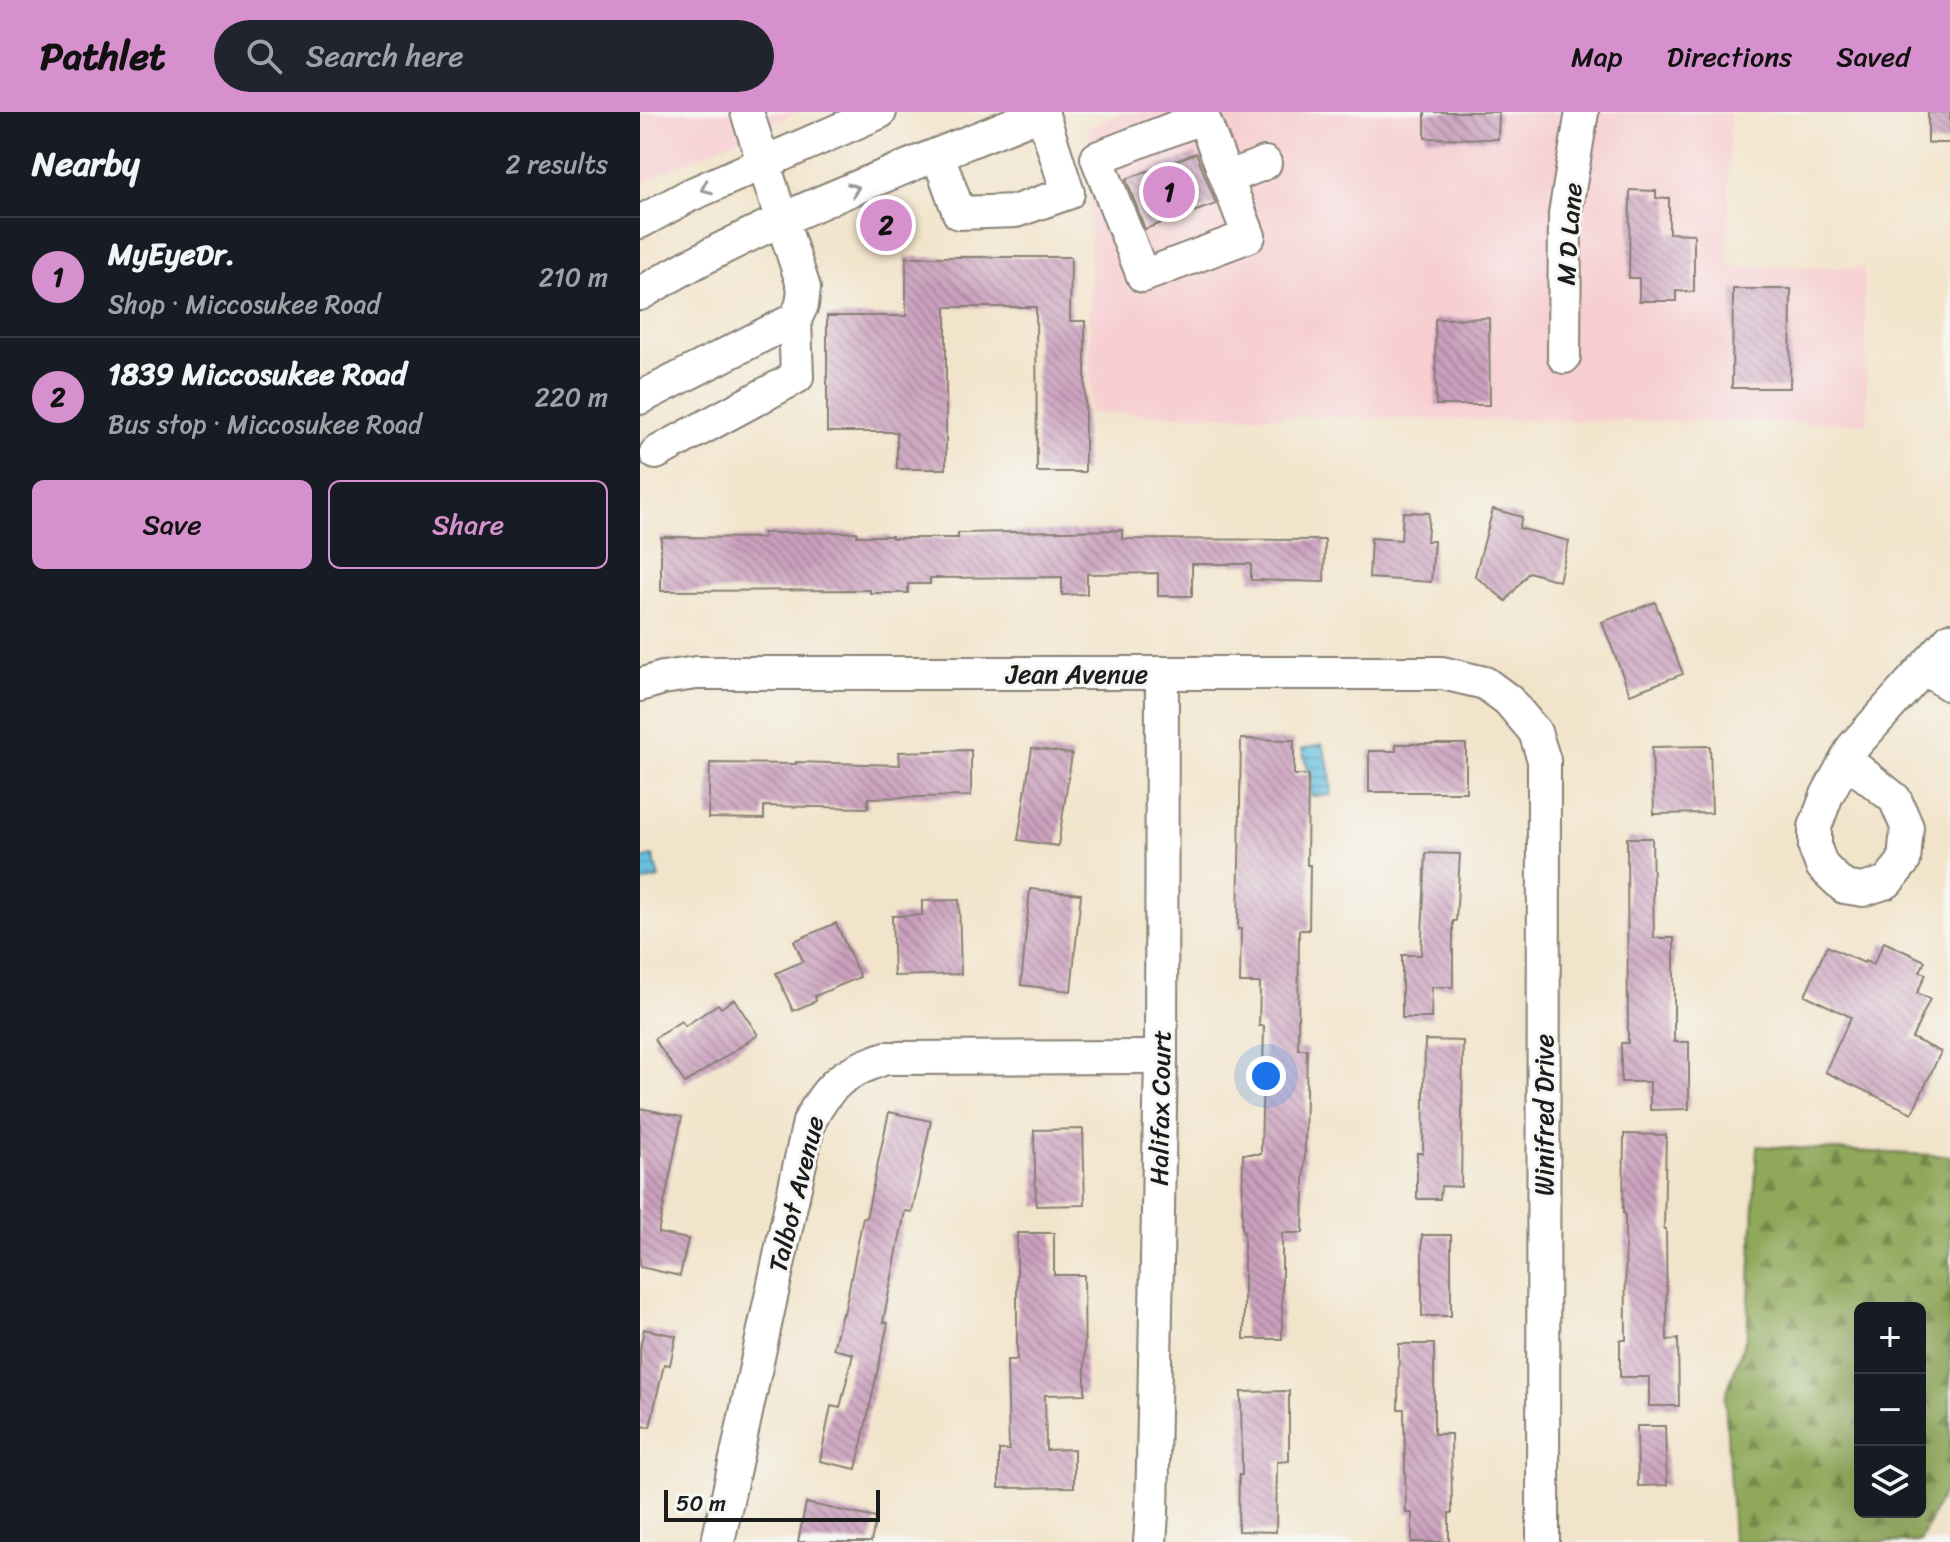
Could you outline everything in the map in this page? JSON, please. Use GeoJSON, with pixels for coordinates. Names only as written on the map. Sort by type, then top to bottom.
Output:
{"type":"FeatureCollection","features":[{"type":"Feature","properties":{"kind":"street"},"geometry":{"type":"LineString","coordinates":[[656,453],[797,377],[795,319],[802,305],[804,288],[747,112]]}},
{"type":"Feature","properties":{"kind":"street"},"geometry":{"type":"LineString","coordinates":[[640,222],[762,162],[880,112]]}},
{"type":"Feature","properties":{"kind":"street"},"geometry":{"type":"LineString","coordinates":[[640,294],[735,242],[833,197],[1043,112],[1068,193],[1016,211],[959,213],[938,155]]}},
{"type":"Feature","properties":{"kind":"street","name":"M D Lane"},"geometry":{"type":"LineString","coordinates":[[1564,357],[1565,214],[1582,112]]}},
{"type":"Feature","properties":{"kind":"street"},"geometry":{"type":"LineString","coordinates":[[1190,117],[1203,117],[1249,236],[1143,276],[1097,158],[1190,117]]}},
{"type":"Feature","properties":{"kind":"street"},"geometry":{"type":"LineString","coordinates":[[1227,178],[1265,163]]}},
{"type":"Feature","properties":{"kind":"street"},"geometry":{"type":"LineString","coordinates":[[640,398],[795,319]]}},
{"type":"Feature","properties":{"kind":"street"},"geometry":{"type":"LineString","coordinates":[[1846,760],[1853,747],[1937,676],[1950,639]]}},
{"type":"Feature","properties":{"kind":"street","name":"Jean Avenue"},"geometry":{"type":"LineString","coordinates":[[640,685],[696,673],[1442,673],[1485,683],[1508,700]]}},
{"type":"Feature","properties":{"kind":"street","name":"Halifax Court"},"geometry":{"type":"LineString","coordinates":[[1150,1542],[1161,1057],[1162,674]]}},
{"type":"Feature","properties":{"kind":"street","name":"Winifred Drive"},"geometry":{"type":"LineString","coordinates":[[1508,700],[1535,732],[1544,760],[1543,1542]]}},
{"type":"Feature","properties":{"kind":"street","name":"Talbot Avenue"},"geometry":{"type":"LineString","coordinates":[[718,1542],[809,1122],[821,1099],[838,1080],[859,1067],[886,1058],[1161,1057]]}},
{"type":"Feature","properties":{"kind":"shaded area"},"geometry":{"type":"Polygon","coordinates":[[[640,112],[797,112],[640,183],[640,112]]]}},
{"type":"Feature","properties":{"kind":"shaded area"},"geometry":{"type":"Polygon","coordinates":[[[1126,112],[1730,112],[1728,266],[1864,268],[1867,423],[1090,413],[1090,127],[1126,112]]]}},
{"type":"Feature","properties":{"kind":"green space"},"geometry":{"type":"Polygon","coordinates":[[[1757,1146],[1950,1156],[1950,1478],[1920,1542],[1733,1542],[1725,1397],[1747,1335],[1757,1146]]]}},
{"type":"Feature","properties":{"kind":"water"},"geometry":{"type":"Polygon","coordinates":[[[1322,744],[1330,769],[1332,795],[1311,796],[1311,778],[1302,750],[1322,744]]]}},
{"type":"Feature","properties":{"kind":"water"},"geometry":{"type":"Polygon","coordinates":[[[653,856],[659,878],[640,883],[640,859],[653,856]]]}},
{"type":"Feature","properties":{"kind":"building"},"geometry":{"type":"Polygon","coordinates":[[[1425,112],[1499,112],[1498,139],[1425,138],[1425,112]]]}},
{"type":"Feature","properties":{"kind":"building"},"geometry":{"type":"Polygon","coordinates":[[[1928,112],[1950,112],[1950,143],[1928,143],[1928,112]]]}},
{"type":"Feature","properties":{"kind":"building"},"geometry":{"type":"Polygon","coordinates":[[[1196,153],[1216,204],[1145,229],[1126,179],[1196,153]]]}},
{"type":"Feature","properties":{"kind":"building"},"geometry":{"type":"Polygon","coordinates":[[[1630,190],[1656,191],[1656,198],[1669,198],[1669,233],[1694,234],[1694,292],[1676,291],[1676,301],[1639,301],[1639,278],[1629,278],[1630,190]]]}},
{"type":"Feature","properties":{"kind":"building"},"geometry":{"type":"Polygon","coordinates":[[[906,257],[1071,257],[1070,321],[1085,321],[1085,472],[1037,472],[1036,307],[946,307],[946,469],[897,469],[897,432],[827,432],[827,316],[906,316],[906,257]]]}},
{"type":"Feature","properties":{"kind":"building"},"geometry":{"type":"Polygon","coordinates":[[[1733,289],[1791,289],[1790,388],[1732,388],[1733,289]]]}},
{"type":"Feature","properties":{"kind":"building"},"geometry":{"type":"Polygon","coordinates":[[[1489,318],[1490,405],[1436,405],[1435,319],[1489,318]]]}},
{"type":"Feature","properties":{"kind":"building"},"geometry":{"type":"Polygon","coordinates":[[[1493,509],[1522,517],[1519,528],[1569,541],[1559,581],[1529,572],[1506,601],[1475,576],[1493,509]]]}},
{"type":"Feature","properties":{"kind":"building"},"geometry":{"type":"Polygon","coordinates":[[[1403,512],[1429,513],[1427,541],[1434,541],[1431,582],[1369,578],[1371,538],[1401,540],[1403,512]]]}},
{"type":"Feature","properties":{"kind":"building"},"geometry":{"type":"Polygon","coordinates":[[[1122,530],[1122,539],[1325,540],[1324,582],[1251,580],[1251,564],[1192,564],[1192,596],[1158,596],[1158,573],[1087,574],[1087,594],[1062,595],[1062,577],[930,578],[930,584],[908,584],[908,593],[870,593],[870,590],[661,591],[661,537],[763,538],[763,533],[857,532],[857,536],[958,538],[958,533],[1122,530]]]}},
{"type":"Feature","properties":{"kind":"building"},"geometry":{"type":"Polygon","coordinates":[[[1655,602],[1683,674],[1630,694],[1602,622],[1655,602]]]}},
{"type":"Feature","properties":{"kind":"building"},"geometry":{"type":"Polygon","coordinates":[[[1241,739],[1294,740],[1294,775],[1308,775],[1309,930],[1299,930],[1298,1049],[1307,1049],[1303,1233],[1282,1233],[1282,1339],[1244,1339],[1243,1154],[1261,1154],[1264,1026],[1259,1026],[1260,983],[1240,983],[1241,739]]]}},
{"type":"Feature","properties":{"kind":"building"},"geometry":{"type":"Polygon","coordinates":[[[1396,744],[1466,744],[1466,792],[1369,792],[1369,751],[1396,751],[1396,744]]]}},
{"type":"Feature","properties":{"kind":"building"},"geometry":{"type":"Polygon","coordinates":[[[1710,746],[1712,813],[1654,814],[1652,747],[1710,746]]]}},
{"type":"Feature","properties":{"kind":"building"},"geometry":{"type":"Polygon","coordinates":[[[1032,748],[1072,754],[1058,846],[1018,840],[1032,748]]]}},
{"type":"Feature","properties":{"kind":"building"},"geometry":{"type":"Polygon","coordinates":[[[971,750],[971,796],[868,798],[868,808],[764,806],[764,819],[708,818],[710,763],[900,765],[899,752],[971,750]]]}},
{"type":"Feature","properties":{"kind":"building"},"geometry":{"type":"Polygon","coordinates":[[[1627,838],[1652,838],[1654,938],[1674,938],[1674,1042],[1689,1042],[1689,1109],[1650,1110],[1650,1082],[1621,1082],[1621,1043],[1628,1043],[1627,838]]]}},
{"type":"Feature","properties":{"kind":"building"},"geometry":{"type":"Polygon","coordinates":[[[1426,853],[1460,854],[1456,921],[1453,921],[1453,987],[1432,987],[1431,1018],[1402,1018],[1402,955],[1421,955],[1426,853]]]}},
{"type":"Feature","properties":{"kind":"building"},"geometry":{"type":"Polygon","coordinates":[[[1030,889],[1081,894],[1071,991],[1021,985],[1030,889]]]}},
{"type":"Feature","properties":{"kind":"building"},"geometry":{"type":"Polygon","coordinates":[[[959,900],[961,974],[894,976],[892,916],[922,915],[922,901],[959,900]]]}},
{"type":"Feature","properties":{"kind":"building"},"geometry":{"type":"Polygon","coordinates":[[[836,923],[860,977],[815,996],[816,1001],[793,1011],[776,973],[803,961],[794,941],[836,923]]]}},
{"type":"Feature","properties":{"kind":"building"},"geometry":{"type":"Polygon","coordinates":[[[1884,942],[1925,961],[1920,972],[1926,974],[1917,993],[1930,999],[1912,1038],[1941,1052],[1912,1113],[1825,1072],[1851,1017],[1805,995],[1827,946],[1873,965],[1884,942]]]}},
{"type":"Feature","properties":{"kind":"building"},"geometry":{"type":"Polygon","coordinates":[[[734,999],[758,1035],[685,1083],[654,1039],[681,1021],[685,1026],[718,1004],[721,1008],[734,999]]]}},
{"type":"Feature","properties":{"kind":"building"},"geometry":{"type":"Polygon","coordinates":[[[1425,1040],[1463,1041],[1461,1187],[1441,1186],[1440,1199],[1417,1199],[1417,1153],[1423,1153],[1425,1040]]]}},
{"type":"Feature","properties":{"kind":"building"},"geometry":{"type":"Polygon","coordinates":[[[640,1108],[682,1117],[658,1233],[688,1239],[680,1276],[640,1267],[640,1108]]]}},
{"type":"Feature","properties":{"kind":"building"},"geometry":{"type":"Polygon","coordinates":[[[889,1112],[931,1121],[912,1212],[905,1211],[883,1322],[888,1323],[856,1469],[820,1461],[831,1406],[840,1408],[853,1354],[833,1349],[844,1314],[863,1217],[866,1218],[889,1112]]]}},
{"type":"Feature","properties":{"kind":"building"},"geometry":{"type":"Polygon","coordinates":[[[1083,1129],[1085,1205],[1036,1206],[1034,1130],[1083,1129]]]}},
{"type":"Feature","properties":{"kind":"building"},"geometry":{"type":"Polygon","coordinates":[[[1624,1134],[1666,1135],[1664,1229],[1667,1340],[1678,1339],[1679,1406],[1649,1406],[1649,1377],[1620,1377],[1620,1340],[1626,1340],[1624,1134]]]}},
{"type":"Feature","properties":{"kind":"building"},"geometry":{"type":"Polygon","coordinates":[[[1017,1233],[1054,1233],[1054,1275],[1084,1275],[1085,1394],[1045,1395],[1046,1450],[1074,1449],[1074,1487],[999,1488],[999,1450],[1009,1450],[1007,1360],[1017,1360],[1017,1233]]]}},
{"type":"Feature","properties":{"kind":"building"},"geometry":{"type":"Polygon","coordinates":[[[1422,1235],[1451,1235],[1451,1316],[1422,1316],[1422,1235]]]}},
{"type":"Feature","properties":{"kind":"building"},"geometry":{"type":"Polygon","coordinates":[[[644,1329],[676,1336],[670,1365],[664,1364],[650,1427],[640,1426],[640,1348],[644,1329]]]}},
{"type":"Feature","properties":{"kind":"building"},"geometry":{"type":"Polygon","coordinates":[[[1399,1344],[1434,1344],[1434,1434],[1451,1434],[1452,1513],[1449,1513],[1449,1542],[1412,1542],[1412,1513],[1406,1513],[1404,1409],[1398,1409],[1399,1344]]]}},
{"type":"Feature","properties":{"kind":"building"},"geometry":{"type":"Polygon","coordinates":[[[1289,1391],[1289,1461],[1277,1462],[1276,1532],[1238,1531],[1239,1475],[1242,1475],[1241,1392],[1289,1391]]]}},
{"type":"Feature","properties":{"kind":"building"},"geometry":{"type":"Polygon","coordinates":[[[1637,1426],[1665,1426],[1667,1485],[1638,1486],[1637,1426]]]}},
{"type":"Feature","properties":{"kind":"building"},"geometry":{"type":"Polygon","coordinates":[[[806,1503],[876,1518],[871,1542],[798,1542],[806,1503]]]}},
{"type":"Feature","properties":{"kind":"place","name":"MyEyeDr."},"geometry":{"type":"Point","coordinates":[1169,192]}},
{"type":"Feature","properties":{"kind":"place","name":"1839 Miccosukee Road"},"geometry":{"type":"Point","coordinates":[886,225]}}]}
